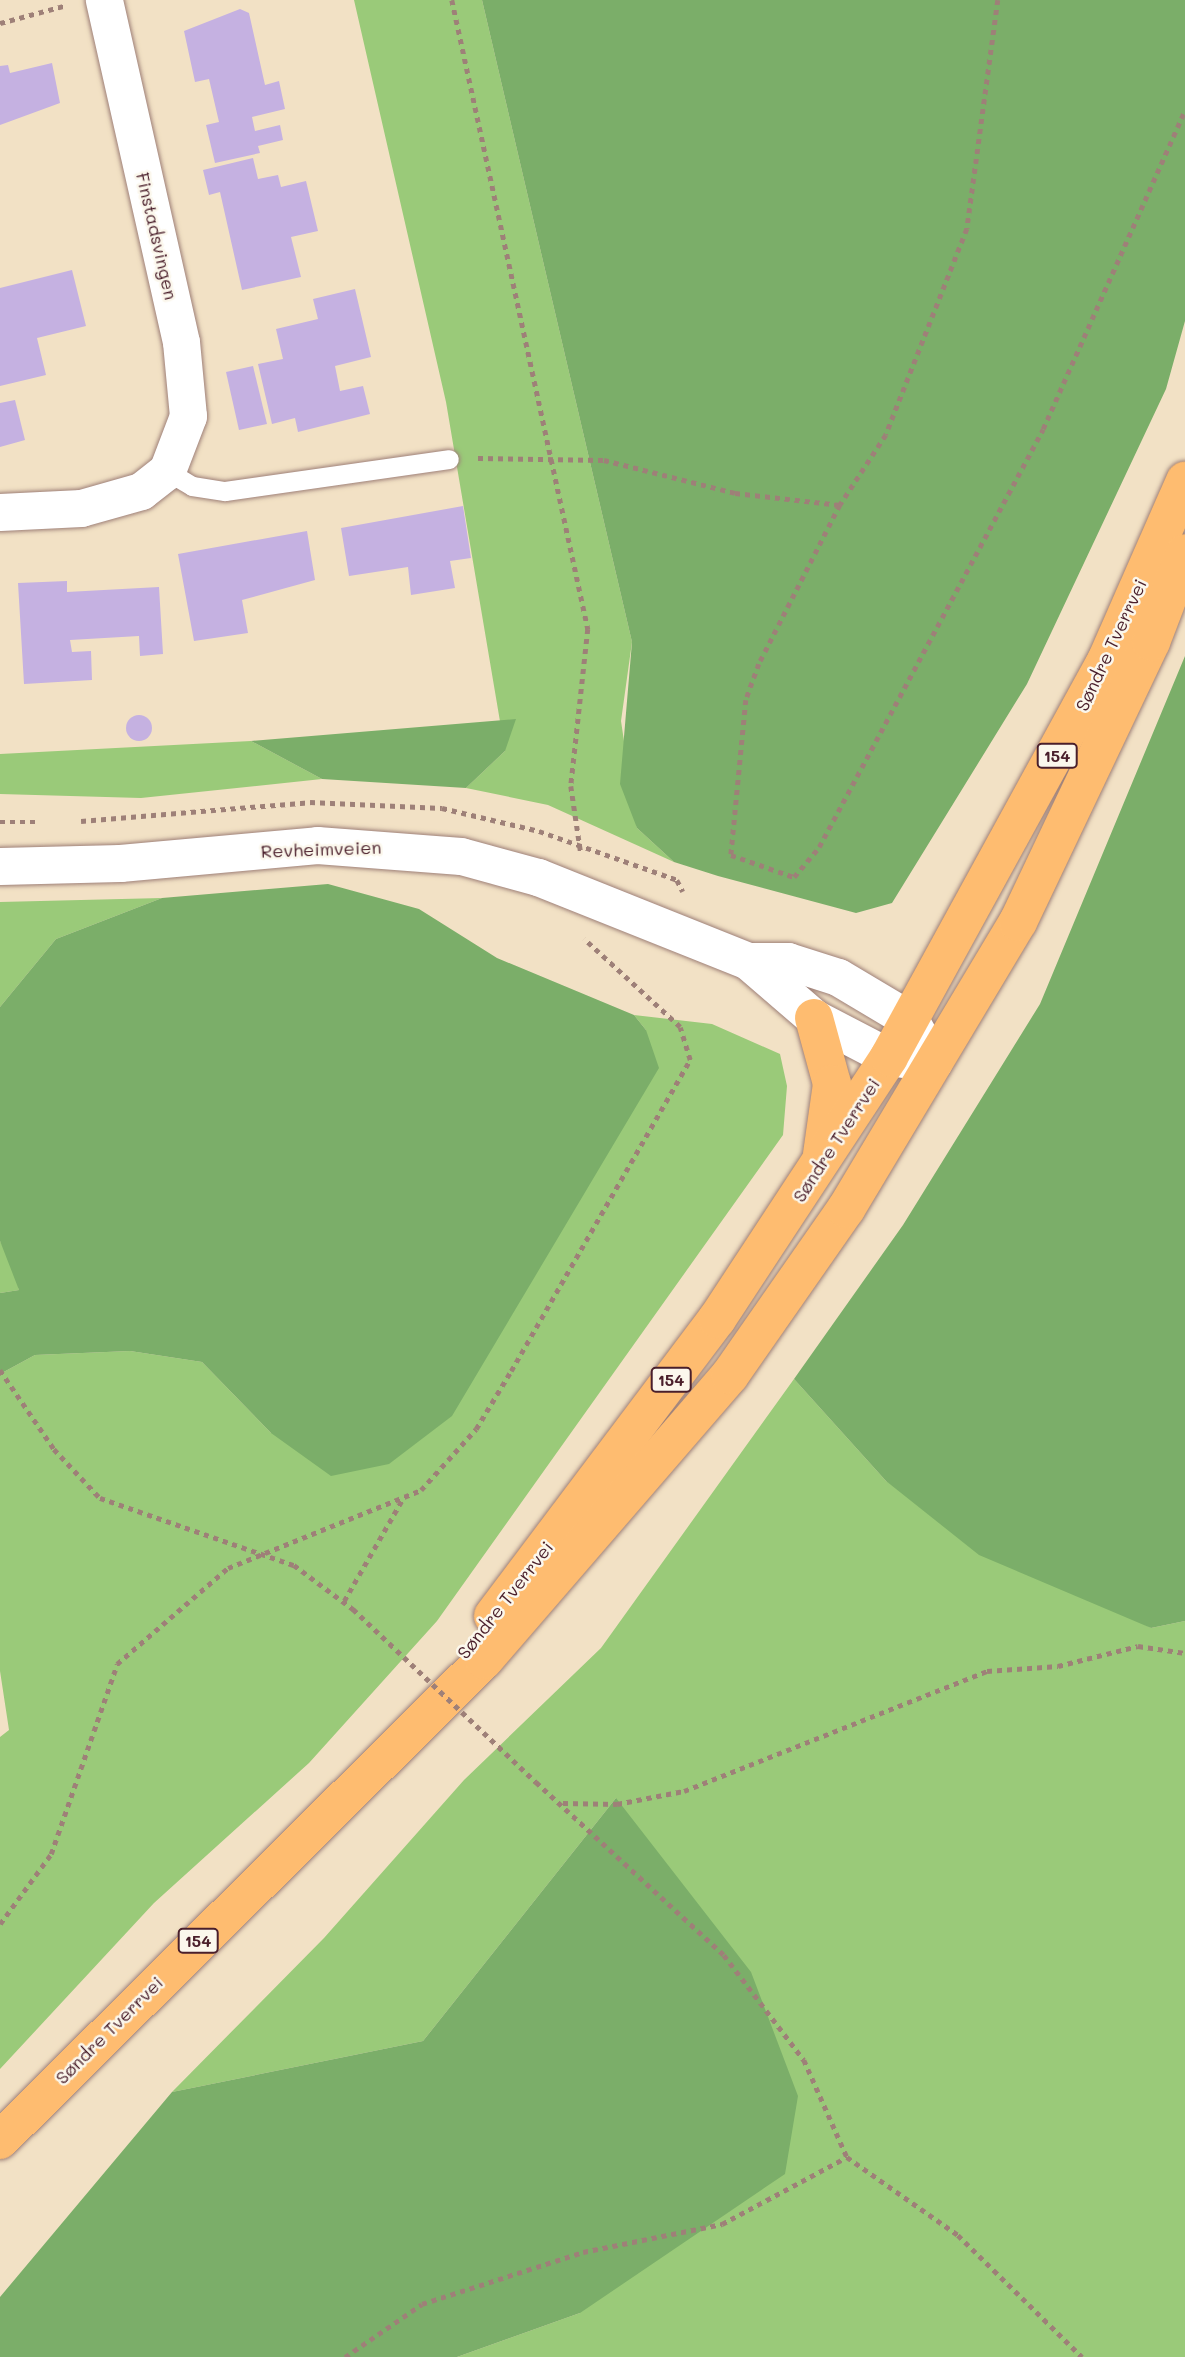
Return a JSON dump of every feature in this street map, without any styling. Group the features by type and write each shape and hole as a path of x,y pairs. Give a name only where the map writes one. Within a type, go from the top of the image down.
{"main road":[{"name":"Søndre Tverrvei","path":"396,1743 718,1319 821,1166 910,1020 1106,661 1185,481"},
{"name":"Søndre Tverrvei","path":"0,2140 396,1743 484,1660 730,1375 846,1209 1018,922 1146,654 1185,553"},
{"name":"154","path":"814,1018 832,1084 821,1166"}],"street":[{"name":"Finstadsvingen","path":"90,2 186,367 188,416 167,471"},
{"path":"0,512 105,503 141,491 167,471"},
{"name":"Revheimveien","path":"0,866 120,863 317,845 424,850 538,877 748,961 814,1018 889,1057 933,1062"},
{"name":"Revheimveien","path":"748,961 788,961 838,977 910,1020"},
{"path":"910,1020 933,1062"}],"lane":[{"path":"167,471 192,486 225,491 449,459"}],"path":[{"path":"452,0 556,459 588,629 571,786"},
{"path":"998,0 967,229 886,435 839,505 746,700 731,855 783,878 802,874 819,847 1043,429 1185,110"},
{"path":"0,23 90,2"},
{"path":"449,459 604,460 735,493 839,505"},
{"path":"0,1924 51,1854 107,1678 164,1618 257,1553 402,1500 437,1475 476,1429 690,1060 680,1027 579,935"},
{"path":"0,1370 54,1449 100,1498 312,1575 353,1609 724,1955 804,2060 847,2157 958,2235 1082,2357"},
{"path":"344,1601 402,1500"},
{"path":"562,1803 617,1804 684,1791 987,1671 1058,1666 1138,1646 1185,1653"},
{"path":"345,2357 422,2304 583,2252 722,2224 847,2157"}],"green space":[{"path":"354,0 482,0 632,642 621,721 637,828 674,862 548,805 466,788 505,751 446,402"},
{"path":"482,0 1185,0 1185,321 1166,389 1027,684 892,903 856,913 718,876 674,862 637,828 620,784 632,642"},
{"path":"1185,656 1185,1621 1151,1628 979,1555 886,1481 794,1379 903,1225 1040,1004"},
{"path":"516,719 505,751 466,788 322,779 251,741"},
{"path":"251,741 322,779 141,798 0,794 0,754"},
{"path":"328,884 419,909 497,958 634,1015 646,1030 659,1068 452,1416 389,1464 331,1476 271,1433 202,1362 130,1351 35,1355 0,1374 0,1293 19,1290 0,1241 0,1007 56,939 162,898"},
{"path":"162,898 56,939 0,1007 0,902"},
{"path":"634,1015 712,1024 780,1054 787,1086 783,1135 437,1621 309,1763 154,1903 0,2069 0,1737 9,1730 0,1671 0,1374 35,1355 130,1351 202,1362 271,1433 646,1030"},
{"path":"0,1241 14,1266 19,1290 0,1293"},
{"path":"794,1379 886,1481 1151,1628 1185,1621 1185,2357 457,2357 580,2313 616,1798 423,2041 172,2092 324,1938 464,1780 601,1648"},
{"path":"616,1798 751,1972 798,2096 785,2174 580,2313 457,2357 0,2357 0,2297 172,2092 423,2041"}],"building":[{"path":"240,9 249,13 265,85 279,81 285,109 252,117 255,131 280,125 283,140 258,146 260,153 215,163 206,125 219,122 209,79 195,82 184,31"},
{"path":"52,63 60,103 0,125 0,66 8,65 10,73"},
{"path":"253,158 258,179 278,175 281,187 306,181 318,231 291,237 301,277 242,290 220,192 209,195 203,170"},
{"path":"72,270 86,326 37,338 46,375 0,386 0,288"},
{"path":"355,289 371,357 335,366 340,391 363,386 370,414 298,432 295,418 272,424 258,364 283,359 276,329 318,319 313,299"},
{"path":"253,366 267,424 239,430 226,372"},
{"path":"15,400 25,440 0,447 0,403"},
{"path":"463,506 471,558 450,561 455,588 411,595 408,567 349,576 341,528"},
{"path":"307,531 315,580 242,600 248,633 194,641 178,554"},
{"path":"67,581 67,592 159,587 163,654 140,656 139,636 70,640 72,652 91,651 92,680 24,684 18,583"},
{"path":"139,715 148,719 152,728 148,737 139,741 130,737 126,728 130,719"}]}
